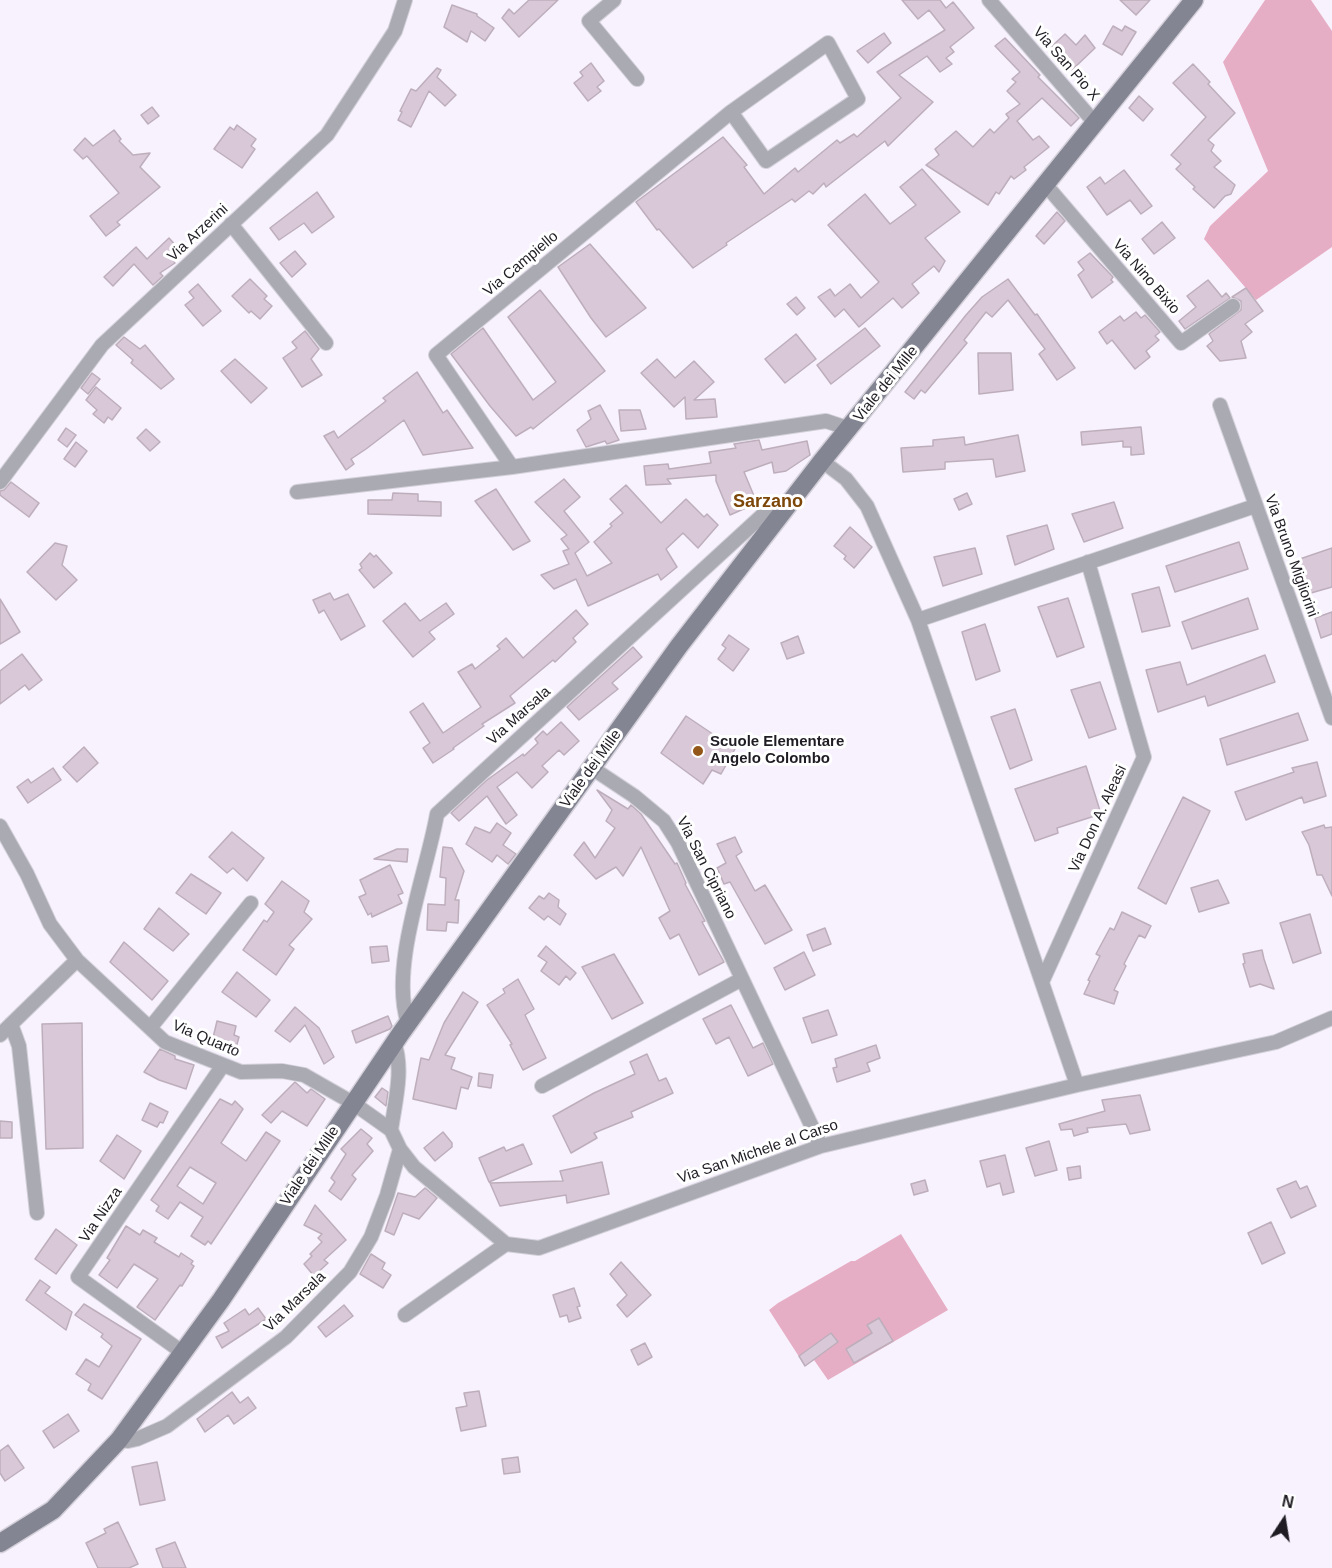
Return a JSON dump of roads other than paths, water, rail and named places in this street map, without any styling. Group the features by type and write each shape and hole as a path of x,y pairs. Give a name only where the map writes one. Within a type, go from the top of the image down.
{"main road":[{"name":"Viale dei Mille","path":"0,1543 52,1510 119,1440 221,1300 394,1042 679,646 822,461 1194,0"}],"street":[{"name":"Via Arzerini","path":"0,482 102,345 327,135 394,31 405,0"},
{"path":"614,0 589,21 637,79"},
{"name":"Via San Pio X","path":"989,0 1095,123"},
{"name":"Via Campiello","path":"512,467 436,355 730,112 828,43 858,99 766,161 730,112"},
{"name":"Via Nino Bixio","path":"1045,184 1180,342 1233,306"},
{"path":"231,224 326,343"},
{"name":"Via Bruno Migliorini","path":"1220,405 1332,718"},
{"path":"297,492 512,467 826,421 850,429"},
{"path":"822,461 846,479 867,506 918,620 1077,1085"},
{"path":"918,620 1255,506"},
{"name":"Via Marsala","path":"408,1023 402,995 407,941 437,814 766,512 776,508 785,508"},
{"name":"Via Don A. Aleasi","path":"1042,982 1144,757 1088,562"},
{"name":"Via San Cipriano","path":"592,768 634,796 664,821 678,843 820,1146"},
{"name":"Via Quarto","path":"0,826 27,874 50,924 77,960 165,1042 241,1072 282,1071 304,1075 353,1103"},
{"name":"Via Quarto","path":"150,1028 251,903"},
{"path":"0,1035 77,960"},
{"path":"542,1086 741,979"},
{"name":"Via San Michele al Carso","path":"506,1244 539,1248 820,1146 1077,1085 1276,1042 1332,1018"},
{"path":"11,1024 19,1046 37,1213"},
{"path":"391,1130 399,1054 394,1042"},
{"name":"Via Nizza","path":"182,1353 78,1277 223,1065"},
{"path":"353,1103 391,1130 400,1149 414,1167 506,1244 405,1315"},
{"name":"Via Marsala","path":"119,1440 128,1442 167,1426 286,1337 350,1272 371,1237 387,1195 400,1149"}],"place":[{"name":"Scuole Elementare Angelo Colombo","path":"698,751"}],"district":[{"name":"Sarzano","path":"768,502"}]}
